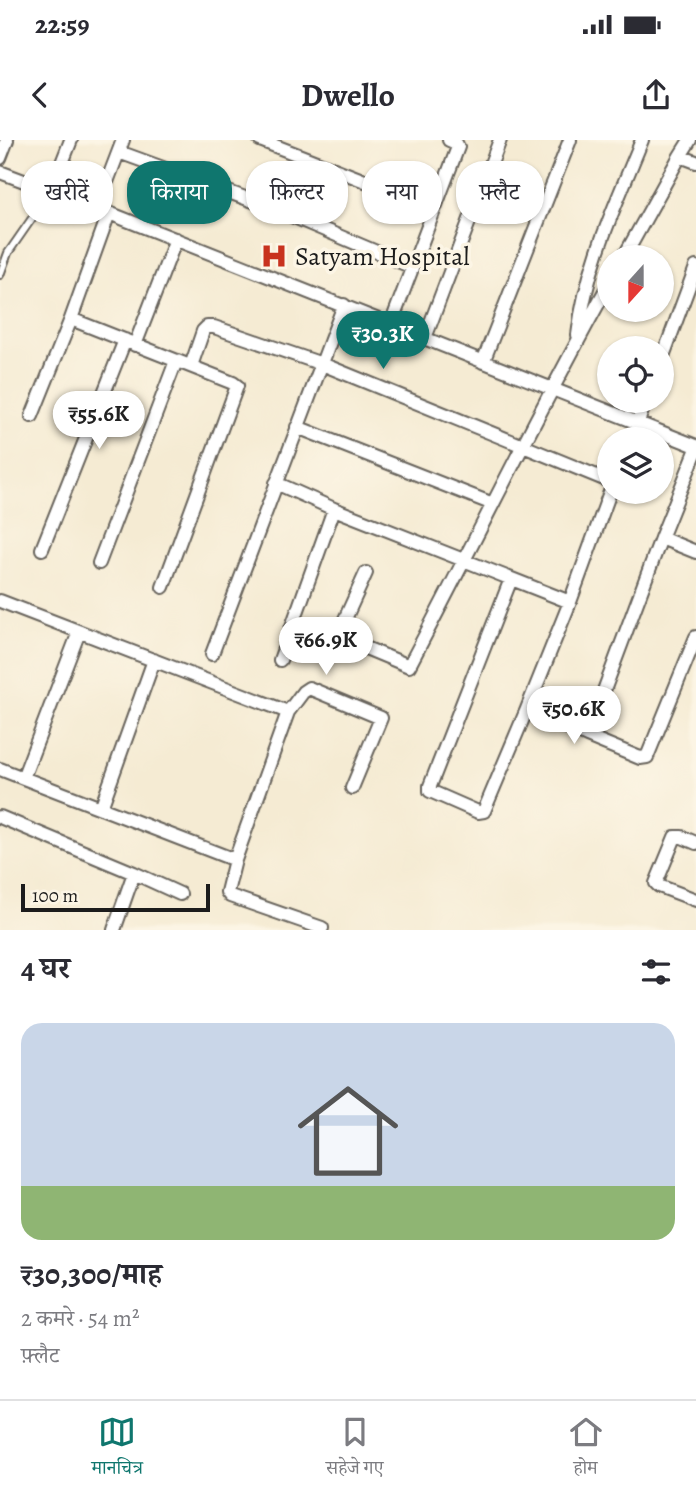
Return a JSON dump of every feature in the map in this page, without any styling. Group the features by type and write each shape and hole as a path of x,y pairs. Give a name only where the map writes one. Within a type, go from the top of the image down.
{"street":[{"path":"0,158 7,140"},
{"path":"63,161 71,140"},
{"path":"260,140 362,180"},
{"path":"442,188 458,147 449,140"},
{"path":"425,338 500,140"},
{"path":"483,362 570,140"},
{"path":"577,341 582,301 598,248 642,140"},
{"path":"631,245 690,140"},
{"path":"113,175 121,146 412,267"},
{"path":"680,156 696,162"},
{"path":"0,172 21,180"},
{"path":"113,215 696,448 587,736"},
{"path":"32,416 71,319 99,224"},
{"path":"391,324 428,224"},
{"path":"42,549 176,239"},
{"path":"670,336 696,267"},
{"path":"212,654 344,305"},
{"path":"366,573 340,630 340,636 409,666 465,561 550,389 597,305"},
{"path":"71,319 233,383 237,390 163,587"},
{"path":"191,366 202,334 210,327 322,364 597,476"},
{"path":"99,563 176,360"},
{"path":"636,427 642,413"},
{"path":"297,427 493,504"},
{"path":"276,483 334,509 570,602"},
{"path":"511,579 430,786 430,791 478,812 484,811 527,709 606,504"},
{"path":"280,660 334,509"},
{"path":"661,538 696,552"},
{"path":"0,601 288,712"},
{"path":"23,778 79,632"},
{"path":"527,709 640,758 646,757 696,637"},
{"path":"101,808 154,660"},
{"path":"322,928 230,896 227,890 235,860 288,712 309,688 381,718 352,788"},
{"path":"0,769 235,860"},
{"path":"0,817 180,894"},
{"path":"696,843 675,837 656,883 696,900"},
{"path":"114,930 134,873"}],"lane":[{"path":"0,275 8,253 28,224"}],"place":[{"name":"Satyam Hospital","path":"274,256"}]}
